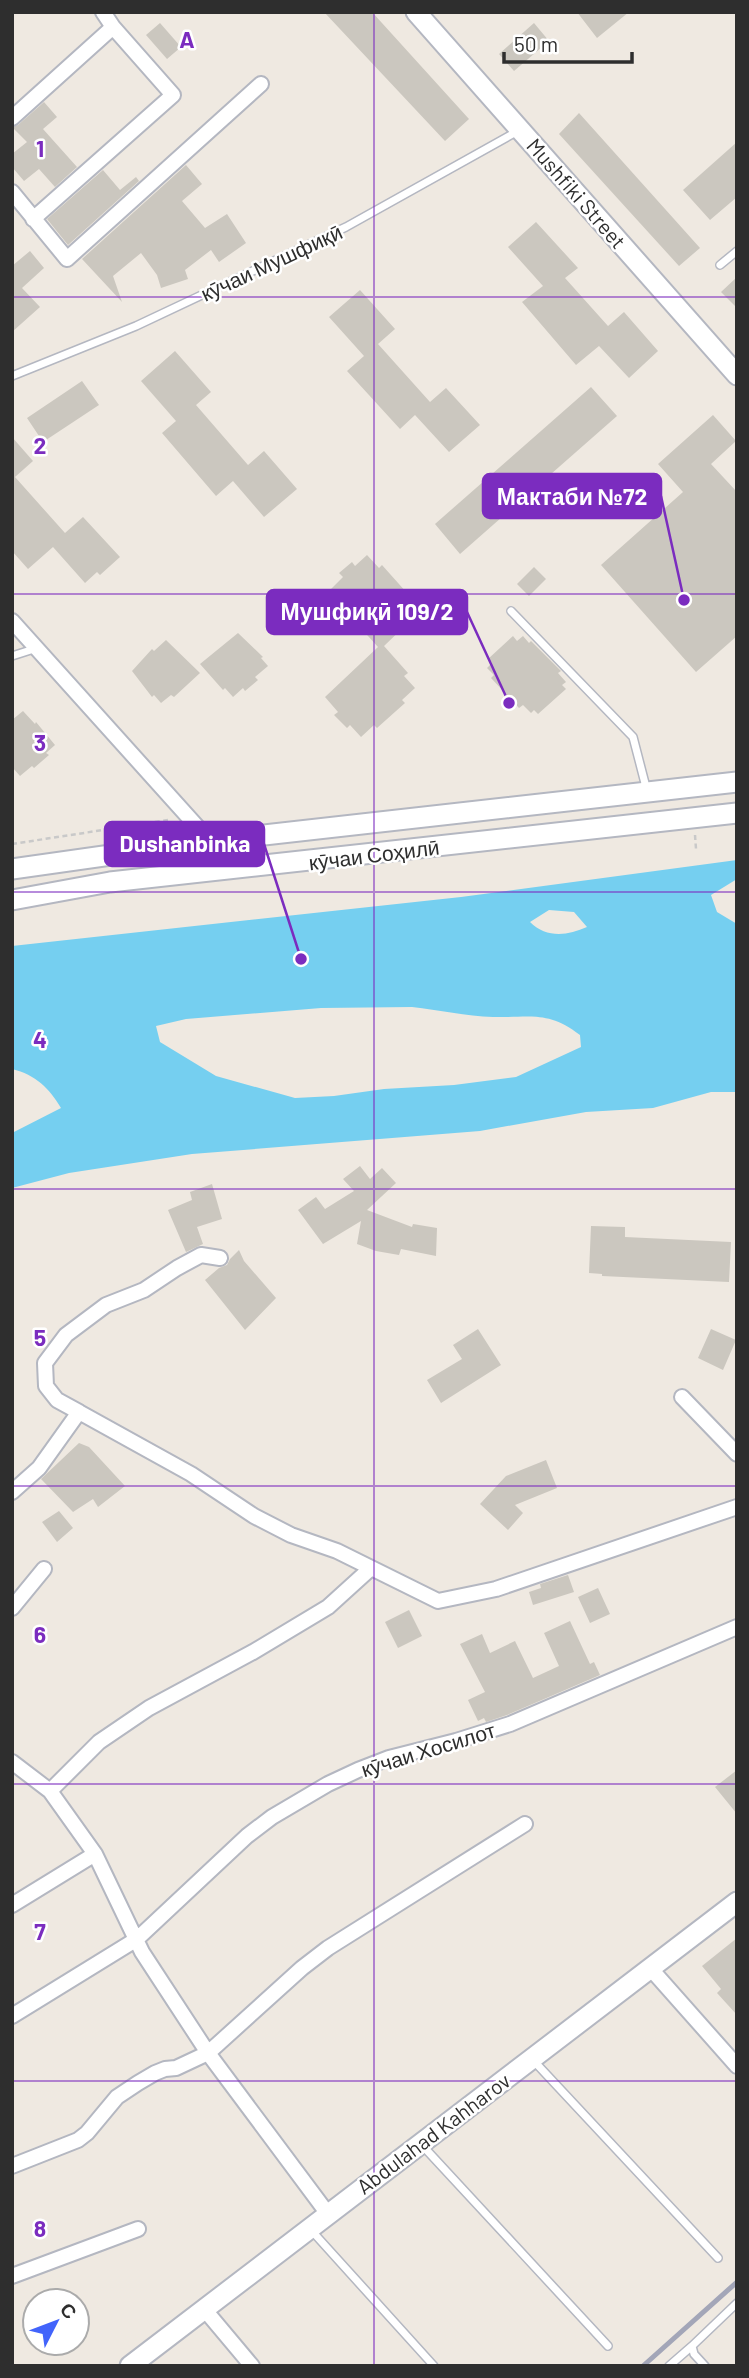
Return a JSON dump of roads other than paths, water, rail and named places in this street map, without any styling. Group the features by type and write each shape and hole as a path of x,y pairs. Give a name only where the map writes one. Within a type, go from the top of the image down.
{"main road":[{"name":"Mushfiki Street","path":"416,12 737,375"},
{"name":"кӯчаи Соҳилӣ","path":"12,869 210,841 737,782"},
{"name":"кӯчаи Соҳилӣ","path":"12,900 110,882 737,813"},
{"name":"Abdulahad Kahharov","path":"131,2366 737,1902"}],"street":[{"path":"33,219 173,95 103,12"},
{"path":"12,118 113,27"},
{"path":"12,192 67,260 261,84"},
{"path":"12,621 210,841"},
{"path":"220,1258 201,1255 144,1290 106,1305 66,1335 44,1363 46,1386 57,1400 191,1474 254,1516 290,1535 337,1551 438,1601 496,1589 737,1507"},
{"path":"682,1397 737,1454"},
{"path":"12,1492 39,1468 79,1412"},
{"path":"50,1791 99,1742 149,1708 253,1652 328,1607 371,1568"},
{"path":"12,1608 44,1570"},
{"name":"кӯчаи Хосилот","path":"12,2016 137,1939 247,1836 272,1817 328,1784 389,1758 510,1724 737,1627"},
{"path":"14,1765 50,1791 95,1854 142,1952 208,2053 328,2214"},
{"path":"12,2166 78,2140 117,2097 138,2082 208,2053 328,1948 525,1824"},
{"path":"12,1905 95,1854"},
{"path":"651,1969 737,2066"},
{"path":"12,2276 138,2229"},
{"path":"205,2310 252,2366"}],"lane":[{"name":"кӯчаи Мушфиқӣ","path":"12,376 136,326 346,226 521,130"},
{"path":"720,265 737,251"},
{"path":"511,611 633,737 648,792"},
{"path":"12,656 37,648"},
{"path":"532,2059 718,2258"},
{"path":"420,2143 608,2346"},
{"path":"311,2230 434,2366"},
{"path":"669,2366 737,2303"},
{"path":"692,2346 694,2354 705,2366"}],"water":[{"path":"737,860 737,879 711,895 717,912 737,924 737,1092 711,1092 653,1108 586,1112 480,1131 192,1154 69,1173 12,1188 12,1133 61,1108 41,1083 12,1069 12,946 461,897","holes":["549,910 574,912 587,927 557,934 543,931 530,922","412,1007 493,1017 548,1019 580,1035 581,1047 516,1077 295,1098 216,1076 160,1042 156,1026 186,1019 321,1008"]}],"railway":[{"path":"643,2366 737,2282"}],"place":[{"name":"Мактаби №72","path":"684,600"},
{"name":"Мушфиқӣ 109/2","path":"509,703"},
{"name":"Dushanbinka","path":"301,959"}]}
